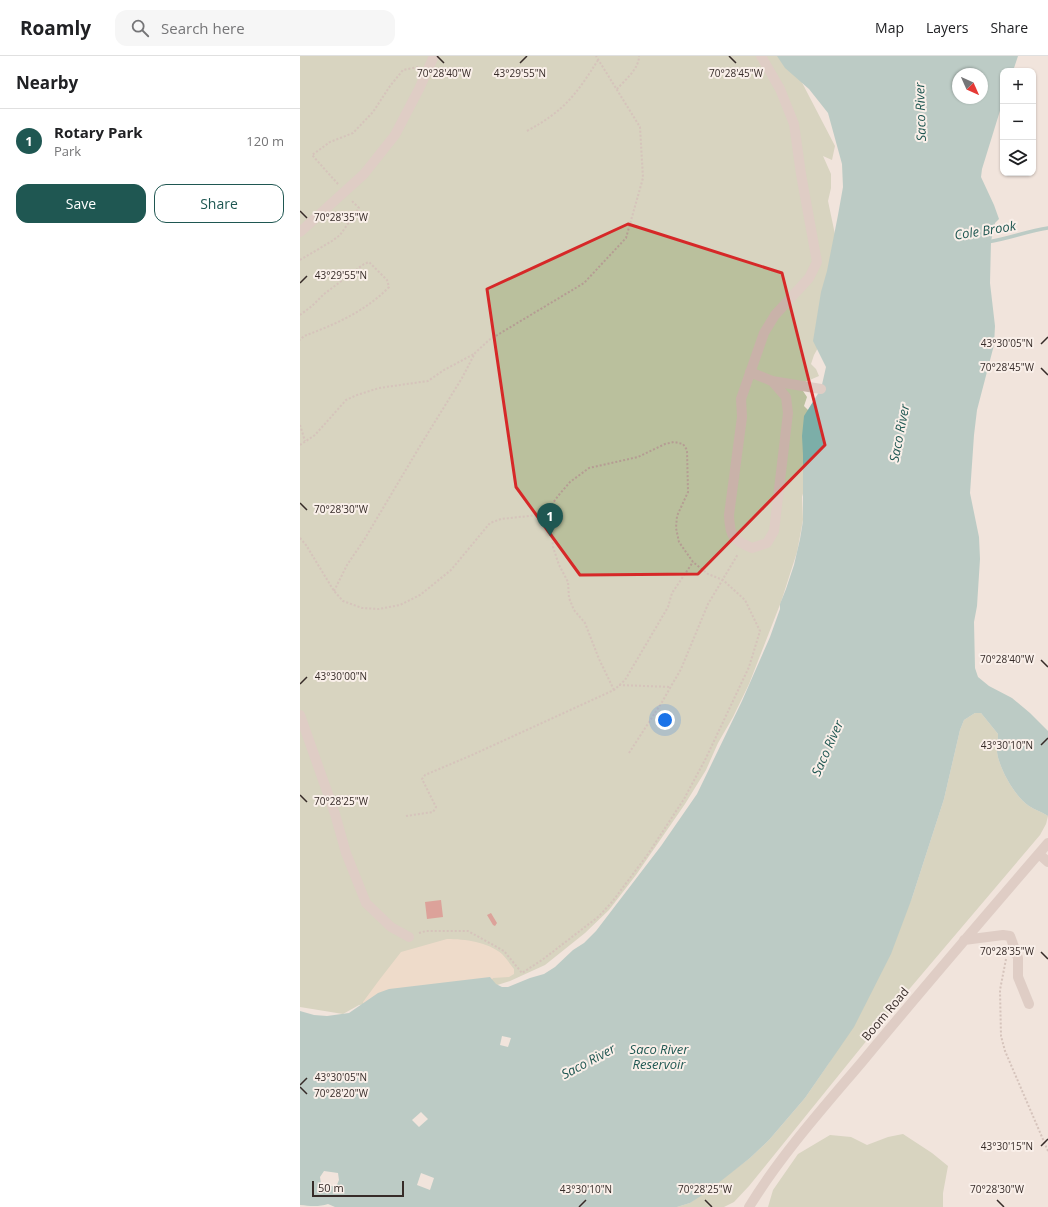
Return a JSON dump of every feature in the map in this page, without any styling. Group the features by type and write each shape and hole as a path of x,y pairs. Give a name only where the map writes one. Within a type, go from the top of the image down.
{"street":[{"path":"300,232 364,174 395,135 434,56"},
{"path":"761,56 780,89 794,124 801,174 818,262 809,278 775,315 764,333 741,398 742,417 729,514 730,529 736,541 752,548 766,543 774,531 788,413 786,397 772,381"},
{"path":"750,372 772,381 821,389"},
{"path":"300,715 335,814 346,853 366,903 391,927 409,937"},
{"path":"1043,848 1048,862"},
{"name":"Boom Road","path":"749,1207 787,1153 964,940 1043,848"},
{"path":"964,940 1003,934 1010,936 1018,958 1018,976 1029,1004"}],"path":[{"path":"334,591 347,565 364,540 475,354 489,340 584,283 626,238 643,178 640,126 596,56"},
{"path":"617,89 630,75 639,62 639,56"},
{"path":"528,131 546,121 571,99 598,60"},
{"path":"300,260 340,235 358,208 312,155 330,142 353,133 373,112 390,86 403,70 415,67 428,68"},
{"path":"300,315 324,294 364,264 369,262 387,280 389,287 381,295 346,319 304,336 300,340"},
{"path":"300,445 315,435 346,400 379,388 428,381 444,370 475,354"},
{"path":"300,425 306,442"},
{"path":"300,538 306,545 334,591 343,601 362,608 380,610 400,605 420,595 451,570 490,524 501,519 538,516 550,508 570,482 588,468 638,457 665,444 674,442 683,444 687,450 688,492 677,516 676,528 679,542 693,562 708,574 723,580 745,600 760,631 749,667 706,758 684,798 648,854 612,902 598,917 542,960 522,973 504,951 468,931 426,931 409,937"},
{"path":"550,508 553,546 559,565 568,582 569,598 574,610 585,623 599,659 614,690"},
{"path":"629,753 681,669 708,604 743,544"},
{"path":"406,816 433,812 436,806 422,779 425,775 614,690 625,680 668,607 672,593 693,562"},
{"path":"619,685 671,687"},
{"path":"1010,936 1000,990 1001,1036 1005,1051 1048,1151"}],"highlighted area":[{"path":"628,224 782,273 825,445 698,574 580,575 516,487 487,289"}],"green space":[{"path":"300,56 780,56 796,71 835,146 832,160 823,156 831,174 831,188 828,201 837,244 819,346 811,364 816,369 819,376 805,382 803,391 807,397 804,406 808,410 812,461 802,497 803,520 797,552 781,602 749,684 718,743 706,770 685,804 636,875 609,910 585,933 545,965 510,981 478,991 359,1005 343,1014 300,1007"},
{"path":"975,713 981,713 998,734 998,759 1008,782 1024,802 1048,816 1046,824 1040,835 889,1013 749,1186 734,1202 724,1207 677,1207 690,1203 750,1158 769,1140 805,1098 829,1063 912,898 944,799 960,730 964,720"},
{"path":"903,1134 932,1153 948,1166 943,1193 943,1207 768,1207 773,1190 798,1154 830,1135 851,1137 867,1145 888,1137"}],"sand":[{"path":"447,939 483,944 496,950 504,956 514,969 514,974 509,977 493,978 491,981 364,1007 363,1002 401,952"}],"water":[{"name":"Saco River Reservoir","path":"777,56 1018,56 1014,68 1000,68 1000,111 982,169 981,177 999,219 995,223 991,241 990,283 995,326 994,345 977,410 970,493 979,537 980,559 977,606 974,622 975,668 978,677 989,686 1012,698 1048,731 1048,816 1024,802 1008,782 998,759 998,734 981,713 975,713 964,720 960,730 944,799 912,898 891,954 854,1027 805,1098 769,1140 750,1158 707,1192 690,1203 677,1207 335,1207 328,1204 318,1206 300,1205 300,1011 314,1015 327,1016 349,1013 378,993 389,989 490,977 496,984 502,987 508,987 544,974 555,967 596,931 661,846 697,794 742,701 770,637 794,565 803,521 802,436 804,416 821,389 826,367 813,341 821,292 827,271 843,187 842,164 828,113 809,89 785,68","holes":["502,1036 511,1038 508,1047 500,1045","421,1112 428,1119 419,1127 412,1120","324,1171 338,1173 339,1180 336,1187 321,1184 320,1177","421,1173 434,1178 430,1190 417,1185"]}],"building":[{"path":"441,900 443,917 427,919 425,902"},
{"path":"491,913 497,923 495,926 487,915"}],"waterway":[{"name":"Cole Brook","path":"987,242 1048,228"}],"place":[{"name":"Rotary Park","path":"550,536"}],"water label":[{"name":"Saco River","path":"920,112"},
{"name":"Saco River","path":"899,433"},
{"name":"Saco River","path":"827,748"},
{"name":"Saco River","path":"588,1061"}]}
